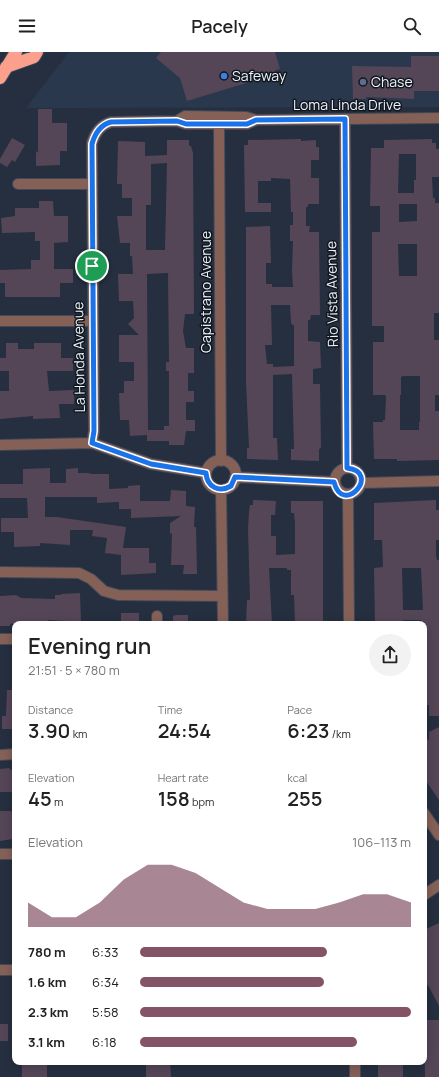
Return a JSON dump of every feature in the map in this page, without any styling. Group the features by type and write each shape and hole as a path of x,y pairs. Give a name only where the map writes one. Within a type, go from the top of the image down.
{"highway":[{"path":"0,78 16,52"},
{"path":"6,67 34,57 37,52"}],"street":[{"name":"Loma Linda Drive","path":"177,121 185,116 246,116 256,120 439,118"},
{"name":"Rio Vista Avenue","path":"345,119 347,468"},
{"name":"Loma Linda Drive","path":"99,128 111,122 177,121 186,124 247,124 256,120"},
{"name":"Capistrano Avenue","path":"219,124 221,461"},
{"name":"La Honda Avenue","path":"92,443 94,431 92,144 95,133 99,128"},
{"path":"18,184 92,184"},
{"path":"0,321 93,320"},
{"path":"0,444 92,443 151,464 206,473"},
{"path":"221,461 230,464 234,468 235,477 231,486 221,490 212,487 208,483 206,473 212,464 221,461"},
{"path":"347,468 356,471 361,478 361,483 357,492 348,495 338,491 334,482 336,474 347,468"},
{"path":"235,477 334,482"},
{"path":"361,483 439,481"},
{"path":"221,490 223,621"},
{"path":"348,495 349,621"},
{"path":"0,572 79,572 91,579 104,591 118,595 222,596"},
{"path":"0,639 12,639"},
{"path":"0,755 12,754"},
{"path":"427,817 439,835"},
{"path":"0,854 12,854"},
{"path":"427,893 439,885"},
{"path":"0,970 12,970"},
{"path":"355,1065 355,1077"}],"shaded area":[{"path":"69,52 439,52 439,107 26,108"}],"building":[{"name":"Safeway","path":"161,52 275,52 280,69 275,70 276,74 187,101 180,78 156,58"},
{"path":"411,56 439,56 439,91 414,91 414,99 366,97 366,99 353,99 352,66 411,67"},
{"path":"38,109 52,109 52,123 67,123 67,151 60,151 60,165 36,166 36,151 38,153"},
{"path":"12,138 25,145 15,162 12,160 7,167 0,163 0,159"},
{"path":"432,139 432,143 436,143 436,149 439,149 439,177 432,177 433,198 435,198 435,203 439,203 439,313 434,313 434,340 439,340 439,395 435,395 435,411 439,411 439,460 397,461 397,459 374,459 373,422 383,422 383,420 385,420 386,397 385,395 373,395 373,342 384,342 384,326 372,326 372,232 380,232 380,206 370,206 371,148 384,148 384,140","holes":["399,154 416,154 416,180 414,180 414,193 398,193","399,204 417,204 417,221 399,222","398,244 417,244 417,276 399,276","420,376 419,430 400,430 401,377"]},
{"path":"167,140 189,140 189,146 191,146 193,153 194,314 185,314 183,331 186,348 194,348 194,373 188,373 188,391 194,391 194,402 186,402 186,420 195,420 195,431 186,431 184,445 169,445 169,441 147,441 147,435 130,436 129,420 120,420 119,393 124,393 124,381 134,381 134,362 119,362 119,335 139,335 128,324 134,318 133,301 119,301 118,274 133,274 132,256 130,256 130,243 120,243 117,216 132,216 132,198 122,198 122,184 117,184 118,141 145,142 145,156 167,155","holes":["167,163 165,250 146,250 146,205 151,205 151,164","168,273 169,362 166,362 166,371 169,371 169,426 164,426 164,430 148,430 147,274"]},
{"path":"248,140 316,140 316,147 319,147 319,160 311,160 311,178 319,178 319,204 308,204 308,207 306,207 306,226 310,226 309,232 319,232 320,315 311,315 310,320 308,320 308,341 320,342 321,368 313,369 313,384 320,384 321,448 319,449 319,461 291,460 291,449 294,449 292,374 273,375 273,438 277,438 278,460 247,459 247,448 249,448 246,382 246,227 270,226 271,263 266,263 266,284 272,284 272,287 293,287 293,241 290,241 290,225 293,225 293,212 291,212 290,179 271,178 271,181 258,181 258,203 271,203 271,212 245,212 244,145 248,145","holes":["271,305 290,305 291,322 292,325 294,325 294,366 273,367 273,364 267,364 265,345 272,345"]},
{"path":"39,201 53,201 54,216 68,216 68,242 54,243 54,269 73,269 73,283 60,283 60,297 5,297 5,283 0,283 0,270 31,269 31,260 40,260 40,241 35,241 35,232 2,233 1,218 15,216 15,208 39,208"},
{"path":"6,343 18,343 18,349 34,349 34,343 61,343 61,358 73,358 73,371 47,371 49,391 74,390 74,404 59,404 60,418 33,419 33,416 0,419 0,391 9,391 9,371 0,371 0,358 6,358"},
{"path":"50,468 50,483 66,483 66,469 78,468 78,473 109,474 109,489 128,488 128,486 140,485 140,501 170,501 171,490 186,491 186,506 195,507 194,527 196,527 197,574 183,574 184,565 171,565 172,533 170,534 170,523 181,516 131,518 131,509 119,509 119,502 97,503 97,497 45,497 45,517 57,517 126,527 123,548 149,548 149,563 156,563 156,573 121,575 121,555 105,553 107,538 92,536 93,530 70,530 70,545 40,543 40,546 14,547 14,532 1,532 1,518 28,518 27,498 0,498 0,484 23,484 23,469"},
{"path":"253,500 276,501 275,515 271,515 271,536 276,536 276,555 295,554 295,523 294,513 291,513 291,501 323,501 323,621 295,621 294,595 291,595 291,570 287,570 287,568 269,568 272,621 246,621 247,600 250,600 249,512 250,505 253,505"},
{"path":"436,500 436,510 439,510 439,540 436,540 436,556 437,560 439,560 439,716 429,716 429,705 427,705 427,621 375,621 374,568 383,567 382,540 374,540 374,503","holes":["402,568 421,568 423,610 403,610"]},
{"path":"80,593 81,621 12,621 10,626 0,626 0,596 16,595 21,598 55,599 55,595"},
{"path":"121,613 139,613 139,621 121,621"},
{"path":"188,615 188,621 173,621 173,616"},
{"path":"7,690 12,690 12,729 2,729 2,716 6,716"},
{"path":"439,727 439,800 427,782 427,738 429,741 429,732"},
{"path":"9,768 12,770 12,792 0,792 0,769"},
{"path":"0,811 11,811 12,839 0,841"},
{"path":"439,923 439,1006 427,986 427,929"},
{"path":"427,1020 439,1020 439,1077 425,1077 425,1065 427,1065"},
{"path":"0,1024 8,1024 8,1041 0,1041"},
{"path":"22,1065 47,1065 47,1077 22,1077"},
{"path":"146,1065 170,1065 171,1077 146,1077"},
{"path":"378,1065 403,1065 403,1077 378,1077"}],"place":[{"name":"Safeway","path":"224,76"},
{"name":"Chase","path":"363,82"}],"route":[{"path":"345,119 347,468 352,468 361,478 360,487 357,492 348,495 343,494 338,491 334,482 235,477 231,486 221,490 212,487 208,483 206,473 151,464 92,443 94,431 92,266 92,144 95,133 106,123 155,120 177,121 186,124 247,124 256,120 345,119"}]}
